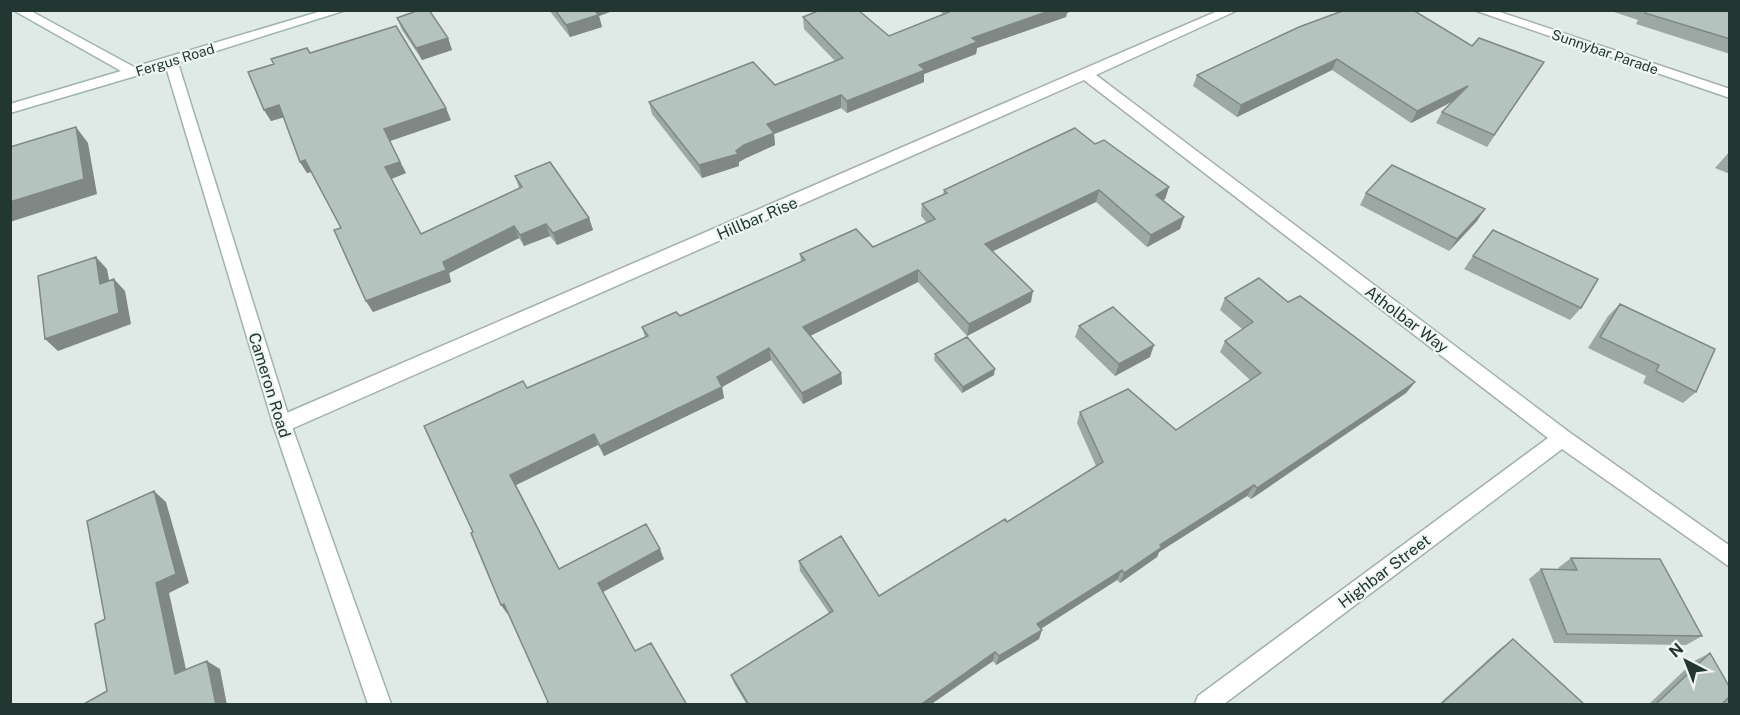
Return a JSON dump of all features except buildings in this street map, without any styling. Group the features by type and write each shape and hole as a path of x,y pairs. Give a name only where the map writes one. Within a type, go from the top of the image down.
{"street":[{"path":"19,10 132,72"},
{"name":"Fergus Road","path":"10,109 340,10"},
{"name":"Hillbar Rise","path":"282,424 1232,10"},
{"name":"Sunnybar Parade","path":"1480,10 1730,94"},
{"name":"Cameron Road","path":"171,61 282,424 380,705"},
{"name":"Atholbar Way","path":"1087,75 1562,438 1730,558"},
{"name":"Highbar Street","path":"1206,705 1562,438"}]}
